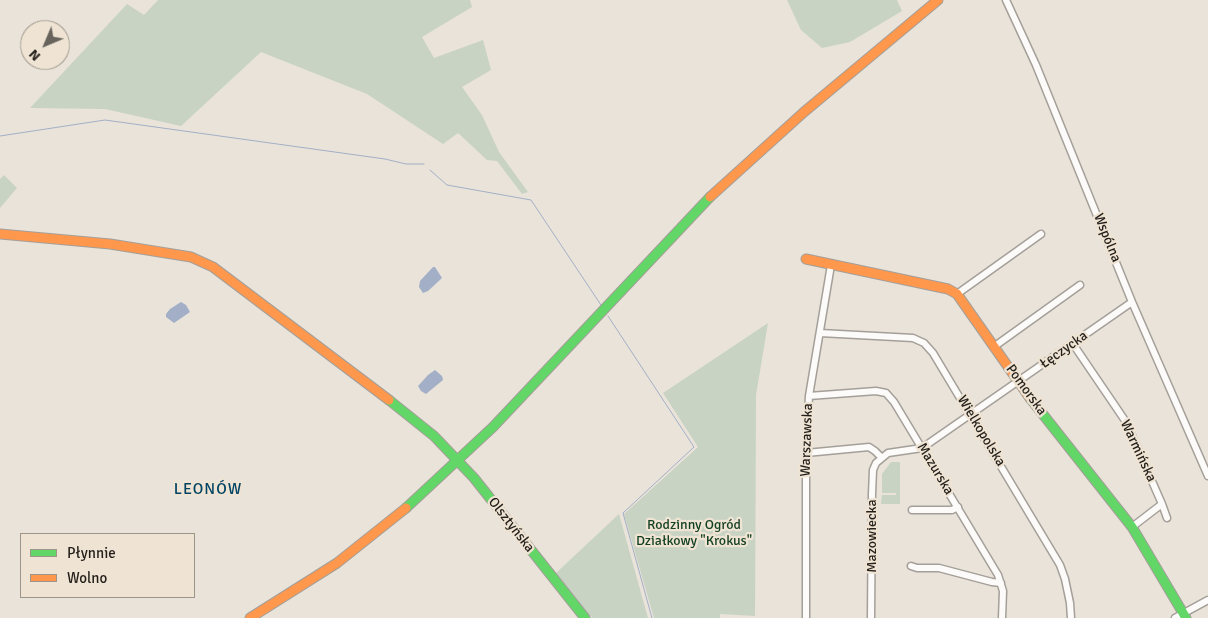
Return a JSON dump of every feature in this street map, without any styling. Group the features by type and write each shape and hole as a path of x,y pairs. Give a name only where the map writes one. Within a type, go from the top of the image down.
{"street":[{"path":"250,618 337,564 402,512 493,427 704,202 804,112 938,0"},
{"name":"Wspólna","path":"1006,0 1036,65 1132,302 1208,476"},
{"name":"Olsztyńska","path":"0,234 110,244 191,257 213,267 360,377 434,436 459,460 585,618"},
{"path":"806,259 948,289 956,294 1041,234"},
{"name":"Warszawska","path":"806,618 806,453 809,396 831,265"},
{"path":"995,346 1080,285"},
{"name":"Pomorska","path":"956,294 1038,408 1132,527 1181,616"},
{"name":"Łęczycka","path":"881,457 888,453 922,448 1132,302"},
{"name":"Wielkopolska","path":"820,333 913,338 924,343 933,353 972,415 1060,565 1070,603 1071,618"},
{"name":"Warmińska","path":"1073,344 1126,422 1168,518"},
{"name":"Mazurska","path":"809,396 876,391 886,393 894,402 958,506 1001,583 1003,590 1002,618"},
{"path":"806,453 869,447 881,457"},
{"name":"Mazowiecka","path":"871,618 873,470 881,457"},
{"path":"1132,527 1162,504"},
{"path":"912,510 952,510 958,506"},
{"path":"911,566 917,568 939,568 1001,583"},
{"path":"1181,616 1208,600"}],"green space":[{"path":"158,0 470,0 472,7 422,37 434,58 483,40 491,70 462,87 482,115 499,152 528,192 522,194 497,161 487,160 458,133 443,144 367,94 261,52 181,126 105,109 30,108 65,70 70,70 70,65 127,4 144,15"},
{"path":"787,0 897,0 902,11 850,42 822,48 801,30"},
{"path":"4,175 17,188 0,208 0,179"},
{"name":"Rodzinny Ogród Działkowy \"Krokus\"","path":"768,323 756,395 755,616 720,614 720,618 654,618 624,514 698,447 663,393"},
{"path":"891,462 900,462 900,504 881,504 882,495 896,495 896,493 882,493 882,474"},
{"path":"619,514 648,618 592,618 556,573"}],"water":[{"path":"435,267 442,278 428,291 423,293 419,287 420,281"},
{"path":"181,302 186,305 190,312 174,323 166,317 166,314"},
{"path":"435,370 442,376 443,380 426,394 418,386"}],"waterway":[{"path":"0,136 105,120 385,159 406,164 424,164"},
{"path":"430,170 447,185 531,200 601,305"},
{"path":"608,316 694,447 623,513 652,618"}],"traffic: fast":[{"path":"406,508 493,427 710,197"},
{"path":"1030,398 1132,527 1186,618"},
{"path":"389,400 434,436 474,478 585,618"}],"traffic: slow":[{"path":"710,197 804,112 938,0"},
{"path":"0,234 110,244 191,257 213,267 389,400"},
{"path":"806,259 948,289 957,294 1030,398"},
{"path":"250,618 337,563 406,508"}],"district":[{"name":"LEONÓW","path":"208,490"}]}
